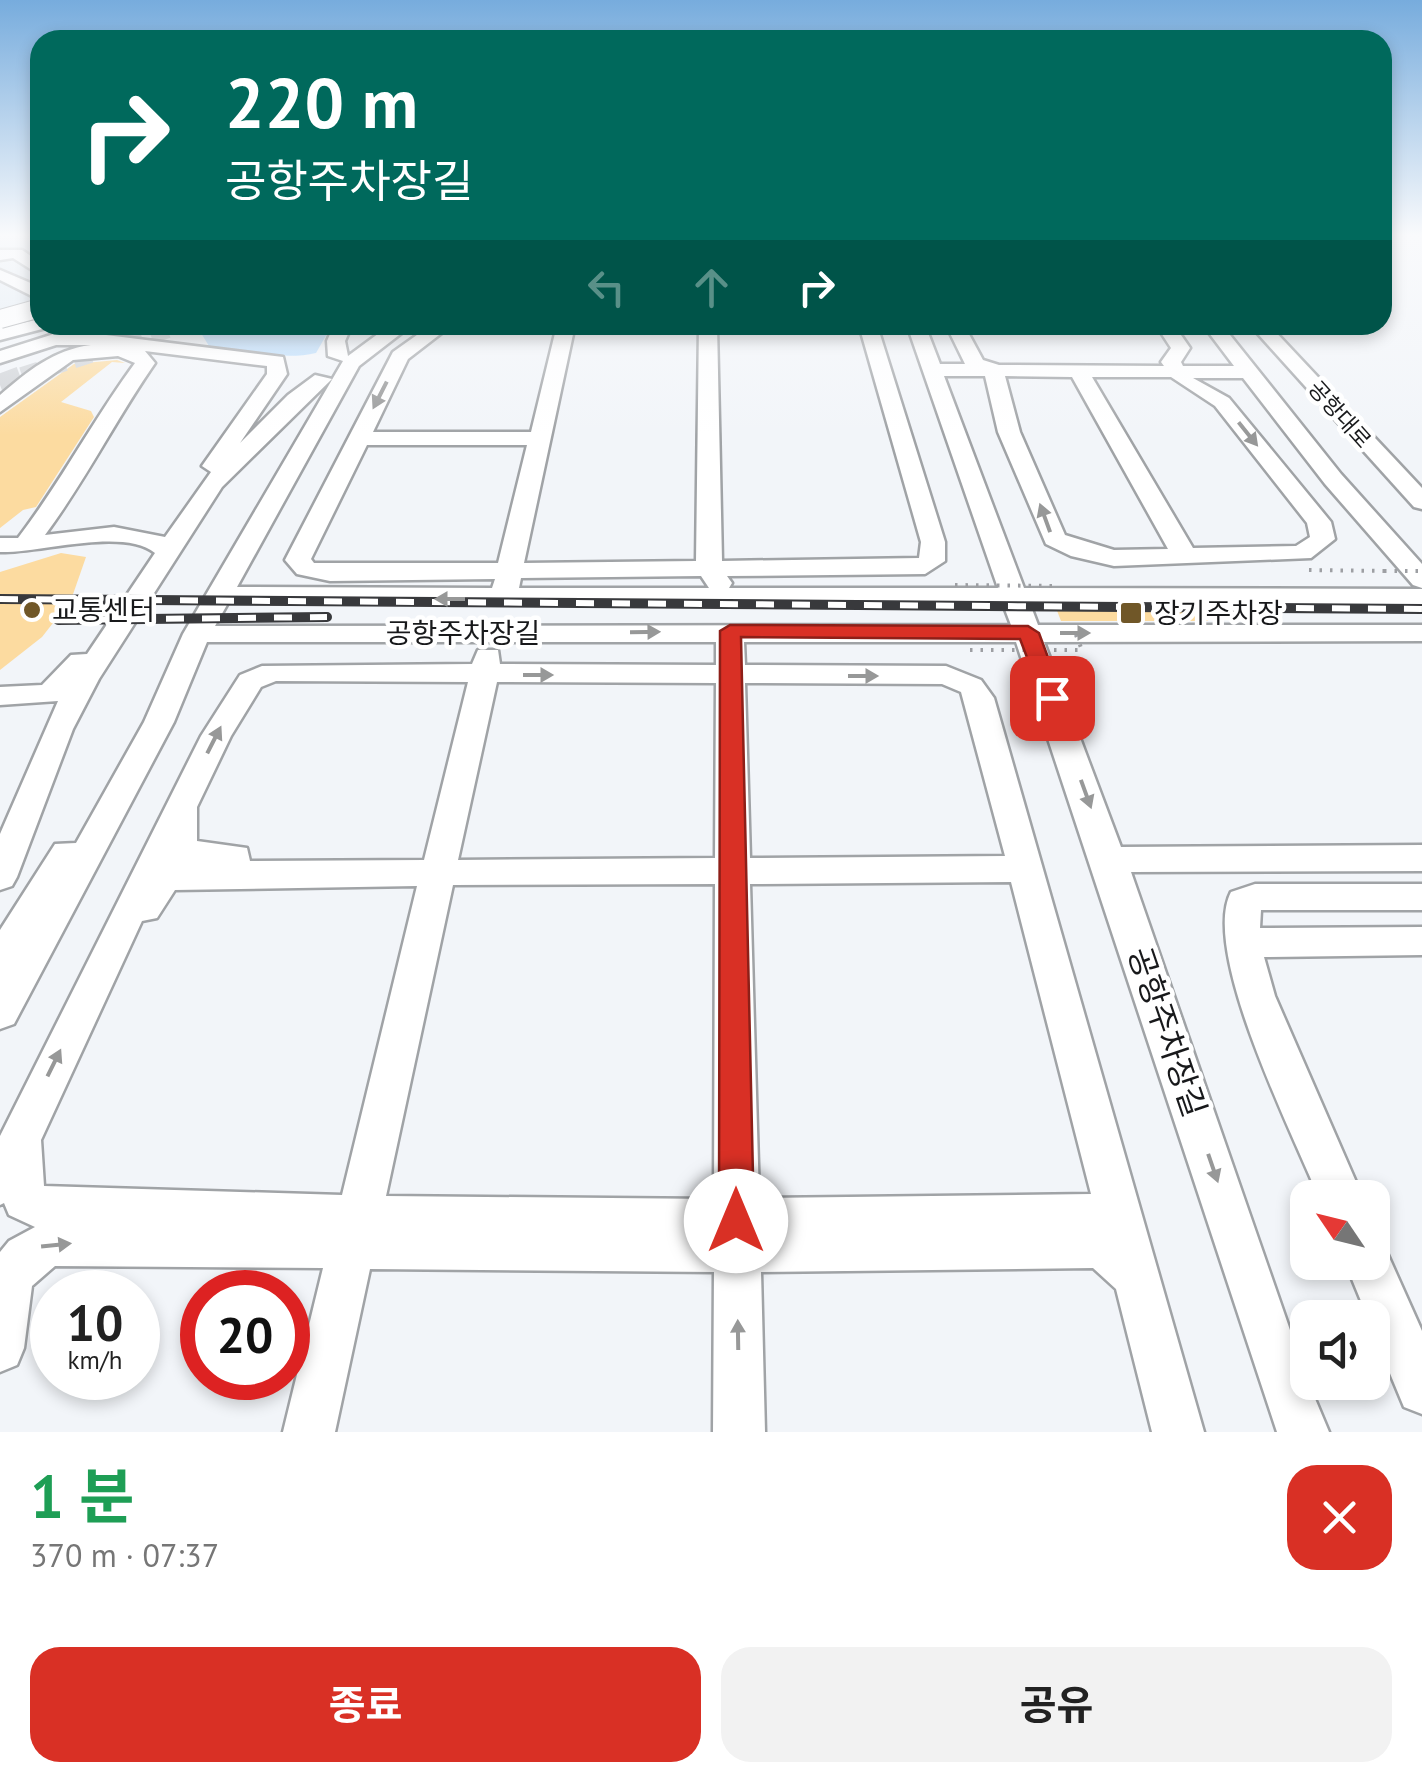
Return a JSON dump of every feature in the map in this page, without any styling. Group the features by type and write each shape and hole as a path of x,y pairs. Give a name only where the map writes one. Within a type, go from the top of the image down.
{"street":[{"path":"0,304 6,319"},
{"path":"0,334 30,326"},
{"path":"0,342 30,333"},
{"path":"0,355 61,335"},
{"path":"0,1013 168,699 197,634 285,477 357,355 388,335"},
{"path":"429,335 400,356 298,560 306,569 330,573 911,568 932,562 932,542 871,335"},
{"path":"503,599 564,335"},
{"path":"708,335 709,570 729,615 739,1432"},
{"name":"공항주차장길","path":"919,335 1109,860 1302,1432"},
{"path":"961,335 976,366 990,366 1002,390 1000,402 1009,432 1055,539 1099,556 1185,557 1289,556 1323,538 1324,532 1222,402 1175,372 1171,362 1182,348 1173,335"},
{"path":"1220,335 1333,479 1422,580"},
{"name":"공항대로","path":"1268,335 1422,502"},
{"path":"0,355 82,338 276,361 277,374 211,469 214,483"},
{"path":"0,821 58,729 162,547 214,483 294,399 322,379 344,341"},
{"path":"0,406 61,351 35,345"},
{"path":"12,545 67,490 110,412 146,363 130,351 94,348 55,359"},
{"path":"930,370 1250,372"},
{"path":"1080,373 1185,557"},
{"path":"285,477 320,400 322,379"},
{"path":"358,438 540,439"},
{"path":"12,545 83,536 136,537 162,547"},
{"path":"36,696 52,691 70,677 157,547 162,547"},
{"name":"공항주차장길","path":"219,595 503,599 729,615 1022,616 1422,633"},
{"name":"공항주차장길","path":"1022,616 1422,597"},
{"path":"352,633 305,625 294,621 293,615 304,609 367,598"},
{"path":"1325,599 1366,617 1366,624 1351,632"},
{"name":"공항주차장길","path":"197,634 493,633 729,615"},
{"path":"310,1432 493,633"},
{"path":"0,1184 25,1124 182,804 250,680 272,672 946,676 971,686 980,698 1178,1432"},
{"path":"0,696 60,692 85,679"},
{"path":"0,961 168,699"},
{"path":"0,877 58,729"},
{"path":"182,804 180,844 187,852 208,857 440,865 1024,864"},
{"path":"1109,860 1422,858"},
{"path":"113,944 137,921 158,884 174,876 440,865"},
{"path":"1333,1180 1256,996 1241,944 1244,902 1255,897 1422,897"},
{"path":"1241,944 1422,941"},
{"path":"25,1124 21,1185 25,1200 38,1207 356,1230 1093,1245 1111,1252 1136,1277"},
{"path":"737,1236 1120,1215"},
{"path":"0,1348 6,1286 15,1266 37,1247 55,1243 356,1230"},
{"path":"1376,1280 1422,1389"}],"path":[{"path":"1384,571 1422,571"},
{"path":"956,585 1056,586"},
{"path":"970,650 1082,650 1074,630"}],"shaded area":[{"path":"0,302 30,302 30,305 0,311"},
{"path":"202,335 326,335 316,353 303,355 209,346"}],"building":[{"path":"117,360 125,363 112,362 61,402 91,411 94,417 36,507 23,510 0,528 0,417 74,364"},
{"name":"교통센터","path":"61,553 86,557 71,600 42,637 0,670 0,572"},
{"path":"1056,608 1202,608 1209,613 1208,621 1061,621"}],"tunnel":[{"path":"22,376 150,335"},
{"path":"0,385 29,374"}],"railway":[{"path":"0,599 1422,609"},
{"path":"58,620 327,617"}],"place":[{"name":"교통센터","path":"32,610"},
{"name":"장기주차장","path":"1131,613"}],"route":[{"path":"736,1221 730,631 1028,633 1052,698"}]}
